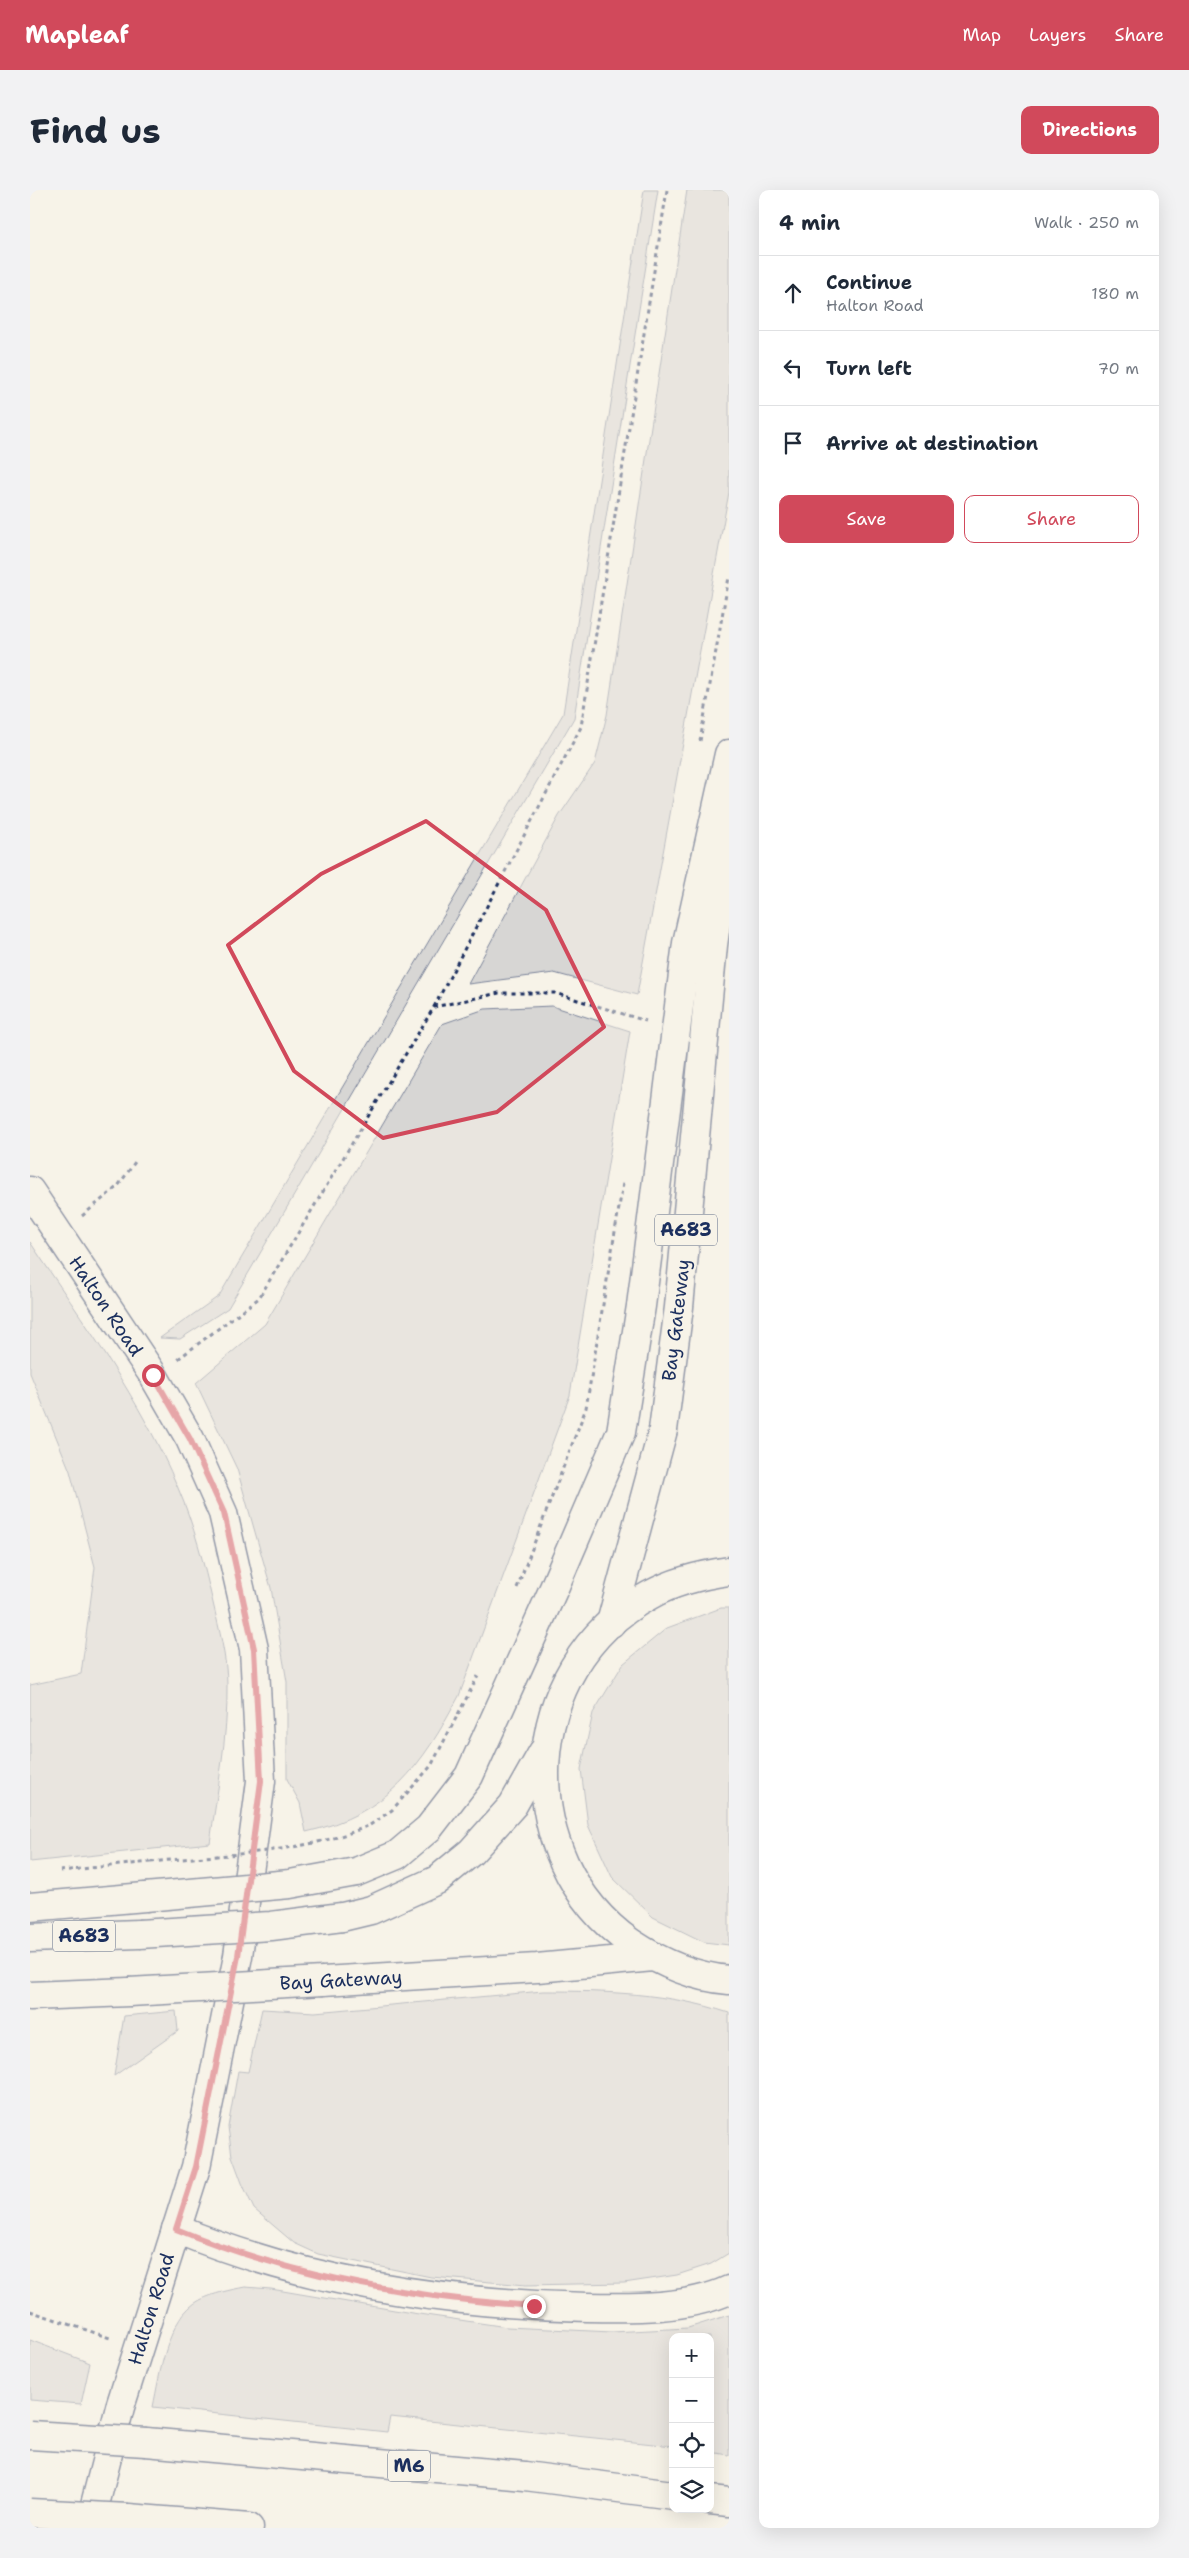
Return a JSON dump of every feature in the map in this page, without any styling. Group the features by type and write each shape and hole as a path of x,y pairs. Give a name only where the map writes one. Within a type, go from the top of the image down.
{"main road":[{"path":"30,1908 290,1884 356,1872 397,1855 430,1828 469,1776 546,1606 621,1432 640,1306 687,943 729,754"},
{"name":"Bay Gateway","path":"611,1623 663,1430 679,1307 713,945 729,832"},
{"name":"Halton Road","path":"30,1192 153,1375 190,1439 224,1513 254,1649 261,1781 238,1956 196,2167 120,2407 89,2528"},
{"path":"729,1571 693,1577 649,1595 611,1623 579,1659 556,1702 545,1749 544,1799 556,1847 579,1892 612,1929 652,1958 688,1972 729,1980"},
{"name":"A683","path":"30,1938 271,1926 342,1918 372,1910 437,1880 471,1852 513,1805 545,1749"},
{"name":"Bay Gateway","path":"30,1996 537,1968 652,1958"},
{"path":"176,2229 272,2262 338,2281 469,2302 534,2306 638,2308 713,2298 729,2290"},
{"name":"M6","path":"30,2435 146,2442 525,2476 669,2494"},
{"path":"714,2500 729,2502"},
{"path":"30,2513 128,2518 249,2528"}],"path":[{"path":"176,1361 259,1298 434,1007 581,727 667,190"},
{"path":"434,1007 499,993 555,993 649,1022"},
{"path":"59,1236 118,1186 134,1162"},
{"path":"516,1590 586,1408 624,1176"},
{"path":"58,1871 306,1845 343,1837 370,1825 392,1810 431,1766 480,1670"},
{"path":"30,2311 55,2321 139,2347"}],"highlighted area":[{"path":"426,821 546,910 604,1027 497,1112 383,1138 294,1071 228,945 321,874"}],"shaded area":[{"path":"644,190 658,190 574,718 228,1308 180,1339 160,1338 219,1296 563,714"},
{"path":"687,190 729,190 729,492 637,995 554,973 468,984 559,816 595,763 607,715"},
{"path":"552,1006 630,1031 570,1395 459,1696 445,1721 416,1765 381,1800 335,1824 306,1832 300,1803 287,1779 287,1682 271,1588 237,1469 196,1383 265,1324 442,1024 485,1009"},
{"path":"30,1242 110,1362 147,1424 178,1488 198,1545 220,1633 227,1675 224,1744 210,1843 30,1862 30,1685 81,1674 95,1567 70,1471 30,1373"},
{"path":"721,1608 729,1608 729,1945 704,1942 653,1917 612,1877 588,1825 581,1769 593,1713 623,1664 667,1628"},
{"path":"543,1991 613,1993 660,1997 706,2006 729,2013 729,2253 711,2264 677,2275 624,2283 526,2285 431,2277 318,2254 294,2243 254,2209 232,2156 228,2127 238,2071 248,2072 262,2009 315,2012"},
{"path":"176,2011 178,2031 114,2076 124,2016"},
{"path":"245,2287 271,2289 507,2327 612,2332 688,2328 729,2315 729,2455 714,2453 714,2333 669,2333 669,2446 390,2417 387,2432 153,2407 162,2363 172,2333 189,2308 200,2300"},
{"path":"30,2340 90,2363 81,2404 30,2400"}],"route":[{"path":"153,1375 190,1439 224,1513 254,1649 261,1781 238,1956 196,2167 176,2229 194,2237 338,2281 469,2302 534,2306"}]}
